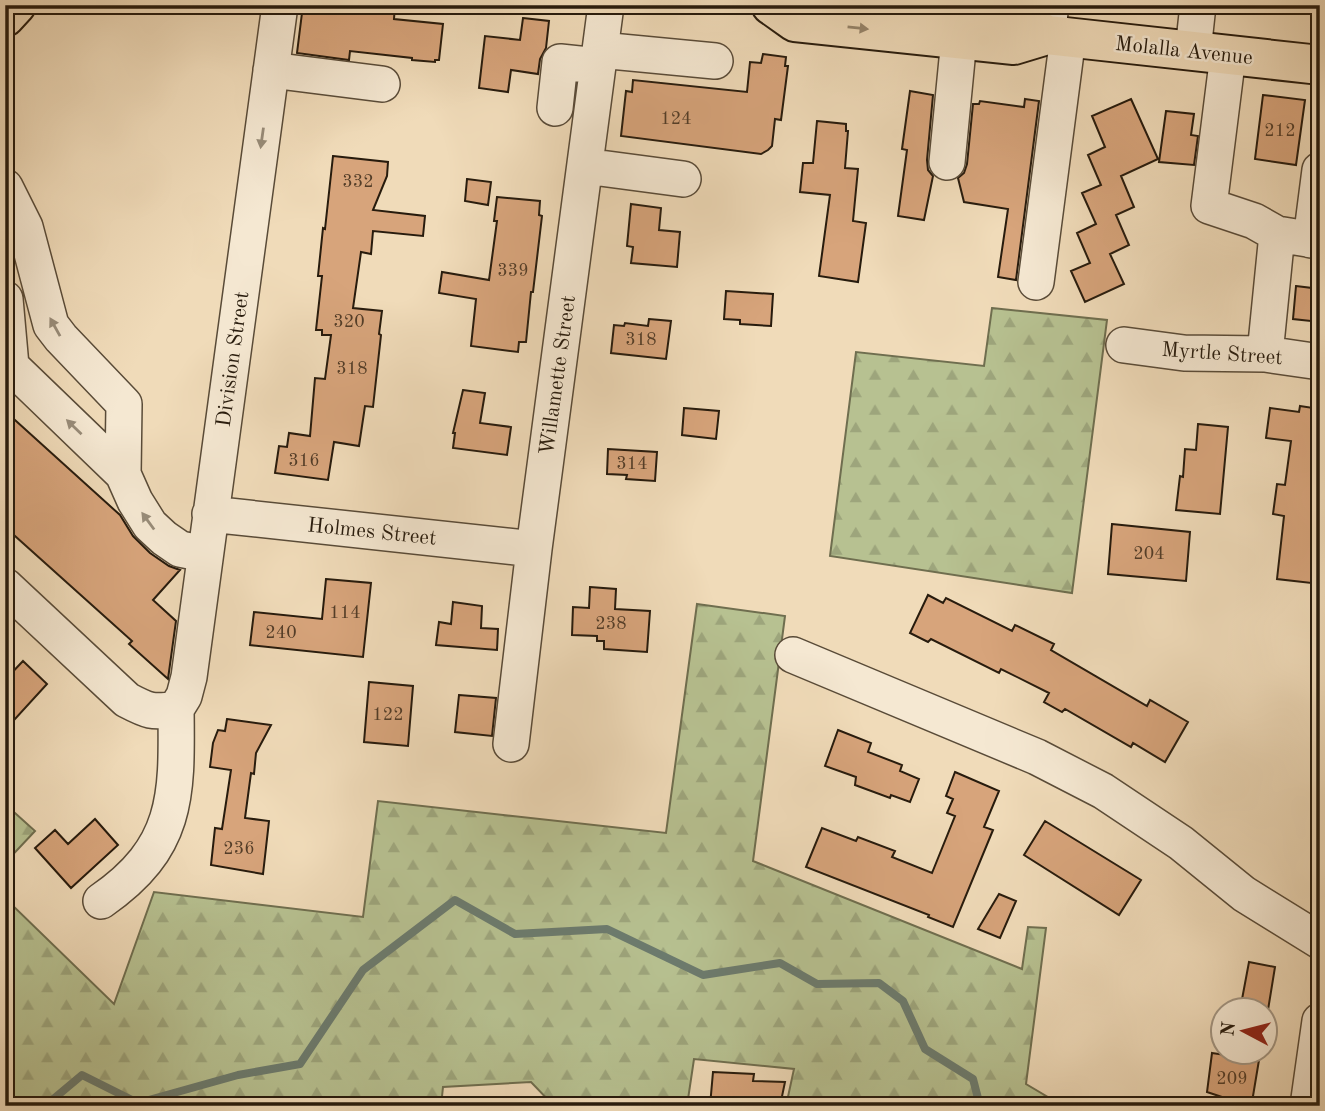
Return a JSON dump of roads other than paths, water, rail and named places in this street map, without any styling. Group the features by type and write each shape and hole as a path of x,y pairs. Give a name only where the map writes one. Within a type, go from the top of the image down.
{"main road":[{"path":"5,17 16,5"},
{"name":"Molalla Avenue","path":"771,5 795,22 1014,45 1055,26"},
{"name":"Molalla Avenue","path":"910,5 1013,16 1210,53 1320,65"}],"street":[{"name":"Division Street","path":"176,709 184,696 189,677 280,5"},
{"name":"Willamette Street","path":"511,744 606,5"},
{"path":"1198,5 1210,53 1209,206 1254,221 1277,234 1316,240 1320,170"},
{"path":"1037,282 1055,26"},
{"path":"947,162 959,39"},
{"path":"555,108 560,61 599,58 715,61"},
{"path":"271,70 382,84"},
{"path":"585,166 683,179"},
{"path":"7,198 25,227 51,325 124,404 123,474"},
{"path":"1265,354 1277,234"},
{"path":"5,299 10,366 123,474 149,525 180,549 205,554"},
{"name":"Myrtle Street","path":"1124,345 1184,353 1265,354 1320,362"},
{"name":"Holmes Street","path":"210,513 534,549"},
{"path":"7,592 127,700 156,712 176,709 173,800 162,836 144,862 122,886 101,901"},
{"path":"793,655 1037,757 1103,791 1181,843 1244,894 1320,941"},
{"path":"1308,1106 1320,1021"}],"waterway":[{"path":"45,1106 82,1075 138,1103 238,1075 300,1064 363,970 455,900 515,934 607,929 703,975 780,963 817,984 879,983 903,1001 925,1049 973,1079 980,1106"}]}
